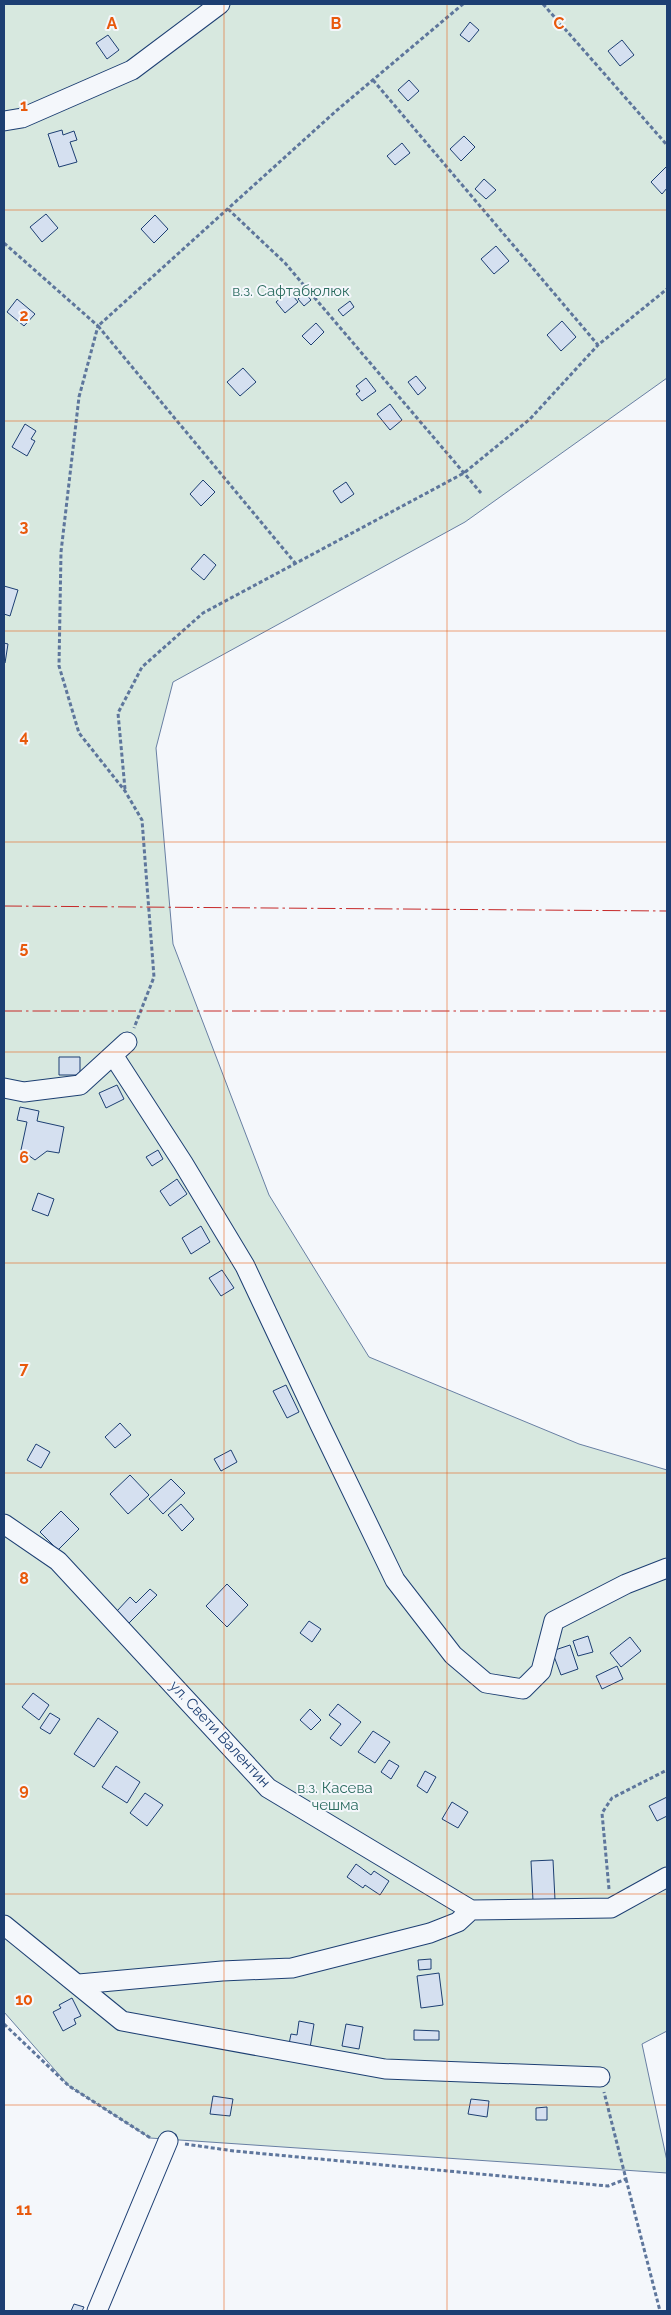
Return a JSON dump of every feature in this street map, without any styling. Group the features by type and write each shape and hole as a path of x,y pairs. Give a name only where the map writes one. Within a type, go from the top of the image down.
{"street":[{"path":"4,121 22,118 132,70 220,4"},
{"path":"4,1088 24,1092 80,1085 127,1042"},
{"path":"113,1056 183,1163 245,1266 396,1580 453,1656 486,1684 523,1690 541,1671 554,1621 626,1584 667,1568"},
{"name":"ул. Свети Валентин","path":"4,1524 58,1561 268,1788 472,1910"},
{"path":"79,1984 222,1971 292,1968 430,1933 458,1922 472,1910 611,1908 667,1877"},
{"path":"4,1925 79,1984 122,2021 385,2069 600,2077"},
{"path":"97,2311 168,2141"}],"path":[{"path":"127,1042 154,977 142,820 125,791 79,733 59,666 61,552 79,398 98,326 373,80 463,4"},
{"path":"543,4 667,145"},
{"path":"373,80 598,345"},
{"path":"228,209 285,263 481,493"},
{"path":"4,243 98,326 296,564"},
{"path":"125,791 118,713 142,667 203,613 464,473 530,419 598,345 667,289"},
{"path":"611,1908 602,1813 612,1798 667,1770"},
{"path":"4,2024 69,2086 150,2138 244,2152 608,2186 626,2179"},
{"path":"600,2077 660,2311"}],"green space":[{"name":"в.з. Касева чешма","path":"4,4 667,4 667,378 465,522 173,682 156,748 173,944 269,1195 369,1357 579,1444 667,1470 667,2031 642,2044 667,2161 667,2173 150,2138 69,2086 4,2012"}],"building":[{"path":"470,22 479,30 469,42 460,35"},
{"path":"108,35 119,50 107,59 96,43"},
{"path":"622,40 634,55 620,66 608,51"},
{"path":"409,80 419,91 408,101 398,90"},
{"path":"62,130 63,135 74,131 77,140 70,142 77,162 59,167 48,134"},
{"path":"464,136 475,147 461,161 450,149"},
{"path":"402,143 410,153 395,165 387,156"},
{"path":"667,166 667,188 662,194 651,182"},
{"path":"484,179 496,190 486,199 475,189"},
{"path":"46,214 58,228 42,242 30,227"},
{"path":"155,215 168,229 154,243 141,229"},
{"path":"496,246 509,261 494,274 481,259"},
{"path":"289,291 298,302 285,313 276,302"},
{"path":"305,293 311,300 304,306 298,299"},
{"path":"17,299 35,314 24,326 7,312"},
{"path":"350,301 354,307 343,316 338,310"},
{"path":"562,321 576,337 561,351 547,335"},
{"path":"316,323 324,332 311,345 302,336"},
{"path":"243,368 256,382 240,396 227,382"},
{"path":"416,376 426,388 418,395 408,382"},
{"path":"366,378 376,391 362,401 356,394 360,391 356,386"},
{"path":"390,404 402,420 390,430 377,414"},
{"path":"25,424 36,431 31,439 35,441 27,456 12,447"},
{"path":"203,480 215,492 201,506 190,494"},
{"path":"346,482 354,494 341,503 333,491"},
{"path":"204,554 216,565 204,580 191,569"},
{"path":"4,586 18,590 10,616 4,614"},
{"path":"4,643 8,644 5,663 4,663"},
{"path":"59,1057 80,1057 80,1075 59,1075"},
{"path":"117,1085 124,1099 106,1108 99,1093"},
{"path":"20,1107 39,1111 37,1121 64,1127 59,1153 47,1151 35,1160 21,1150 27,1122 17,1120"},
{"path":"158,1150 163,1159 152,1166 146,1157"},
{"path":"177,1179 187,1194 170,1206 160,1191"},
{"path":"38,1193 54,1199 48,1216 32,1210"},
{"path":"201,1226 210,1242 191,1254 182,1238"},
{"path":"222,1270 234,1288 221,1296 209,1278"},
{"path":"286,1385 299,1412 287,1418 273,1391"},
{"path":"120,1423 131,1435 115,1448 105,1437"},
{"path":"36,1444 50,1452 41,1468 27,1460"},
{"path":"231,1450 237,1462 221,1471 214,1459"},
{"path":"130,1475 149,1495 128,1514 110,1494"},
{"path":"171,1479 185,1493 163,1514 149,1499"},
{"path":"181,1504 194,1519 182,1531 168,1515"},
{"path":"61,1511 79,1529 58,1550 40,1532"},
{"path":"227,1584 248,1605 227,1627 206,1606"},
{"path":"150,1589 157,1595 129,1623 117,1611 130,1597 136,1603"},
{"path":"309,1621 321,1629 312,1642 300,1633"},
{"path":"588,1636 593,1652 578,1656 573,1641"},
{"path":"630,1637 641,1651 621,1667 610,1653"},
{"path":"570,1645 578,1669 561,1675 552,1651"},
{"path":"617,1666 623,1679 602,1689 596,1676"},
{"path":"33,1693 49,1705 39,1720 22,1707"},
{"path":"338,1704 361,1722 341,1746 330,1738 341,1724 329,1715"},
{"path":"310,1709 321,1720 311,1730 300,1720"},
{"path":"50,1713 60,1719 50,1734 40,1728"},
{"path":"98,1718 118,1732 94,1767 74,1754"},
{"path":"373,1731 390,1742 375,1763 358,1752"},
{"path":"389,1760 399,1766 391,1779 381,1772"},
{"path":"116,1766 140,1782 127,1803 102,1787"},
{"path":"425,1771 436,1777 427,1793 417,1786"},
{"path":"145,1793 163,1805 147,1826 130,1813"},
{"path":"667,1797 667,1816 657,1821 649,1806"},
{"path":"452,1802 468,1812 458,1828 442,1819"},
{"path":"553,1860 555,1900 533,1901 531,1861"},
{"path":"356,1864 371,1875 374,1871 389,1881 380,1895 365,1885 363,1888 347,1877"},
{"path":"431,1959 431,1969 419,1970 418,1960"},
{"path":"439,1973 443,2005 421,2008 417,1976"},
{"path":"72,1998 81,2016 74,2019 76,2024 63,2031 53,2012 61,2008 59,2005"},
{"path":"299,2021 314,2024 310,2048 289,2044 291,2034 297,2035"},
{"path":"346,2024 363,2027 359,2049 342,2046"},
{"path":"414,2030 439,2031 439,2040 414,2040"},
{"path":"213,2096 233,2099 230,2116 210,2114"},
{"path":"471,2099 489,2101 487,2117 468,2114"},
{"path":"547,2107 547,2120 536,2120 536,2108"},
{"path":"74,2304 84,2307 82,2311 71,2311"}],"power":[{"path":"4,906 667,911"},
{"path":"4,1011 667,1011"}],"park label":[{"name":"в.з. Сафтабюлюк","path":"291,291"}]}
